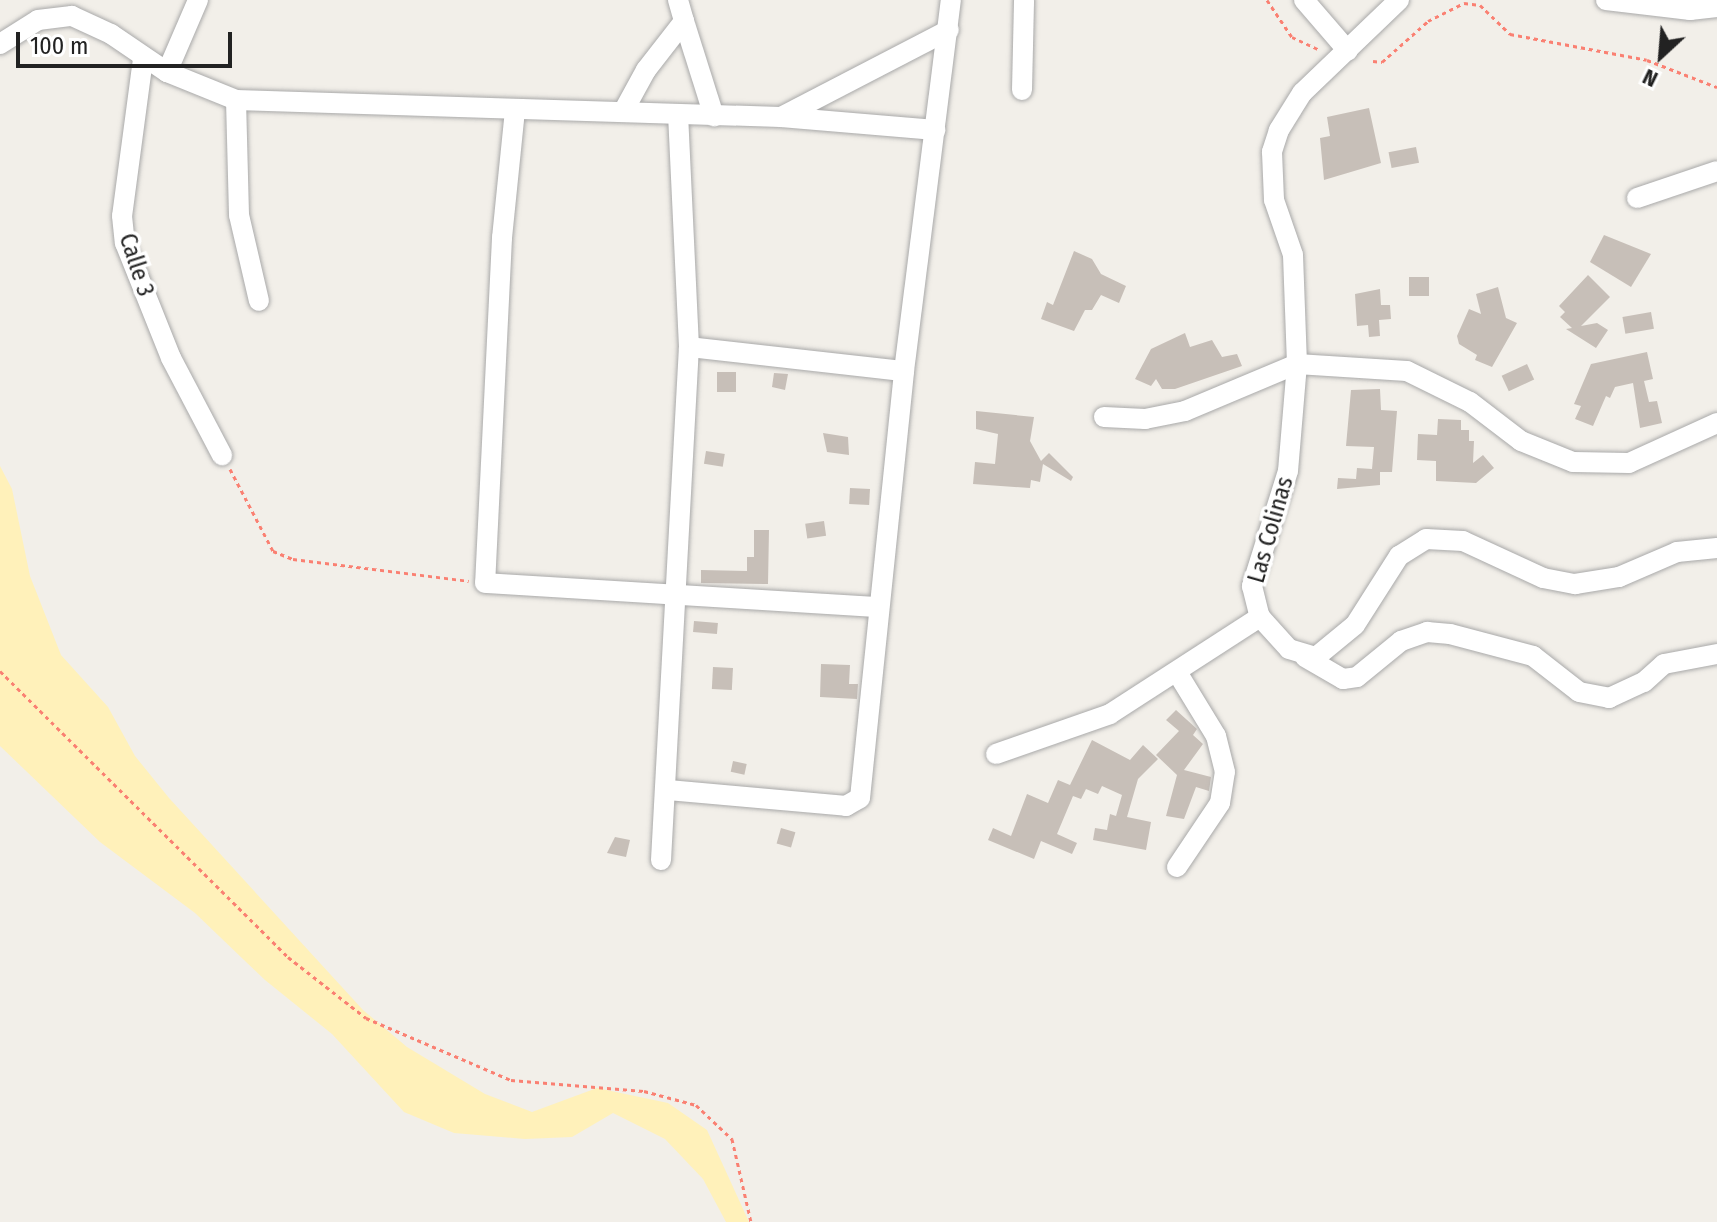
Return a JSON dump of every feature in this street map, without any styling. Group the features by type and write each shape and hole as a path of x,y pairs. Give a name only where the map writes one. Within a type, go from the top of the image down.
{"street":[{"path":"167,72 198,0"},
{"path":"678,0 714,116"},
{"path":"668,790 855,803 866,777 878,607 951,0"},
{"path":"1022,90 1024,0"},
{"path":"1304,0 1348,51"},
{"name":"Las Colinas","path":"1399,0 1302,93 1279,130 1272,152 1274,200 1293,255 1297,364 1288,471 1252,586 1260,617 1289,649 1343,679 1357,677 1401,641 1427,632 1450,634 1533,656 1579,692 1609,698 1644,682 1664,664 1717,654"},
{"path":"1606,0 1690,10 1717,7"},
{"path":"0,44 38,20 72,16 111,34 143,59 167,72 236,100 623,112 678,117 781,117 935,130"},
{"path":"623,112 646,70 684,21"},
{"path":"781,117 949,30"},
{"name":"Calle 3","path":"143,59 122,216 125,243 171,358 222,455"},
{"path":"236,100 239,215 259,301"},
{"path":"515,110 502,238 485,583 878,607"},
{"path":"661,860 668,790 689,347 678,117"},
{"path":"1637,198 1717,171"},
{"path":"689,347 904,371"},
{"path":"1104,417 1145,419 1185,411 1297,364 1407,371 1470,402 1521,441 1573,462 1629,463 1717,423"},
{"path":"1305,657 1316,657 1340,642 1399,556 1426,539 1463,541 1543,578 1575,584 1619,577 1677,552 1717,548"},
{"path":"996,754 1110,714 1260,617"},
{"path":"1177,672 1216,736 1225,772 1220,803 1177,867"}],"path":[{"path":"1267,0 1292,37 1318,49"},
{"path":"1373,61 1382,62 1428,21 1464,3 1480,5 1510,34 1647,60 1717,87"},
{"path":"222,455 273,551 293,559 485,583"},
{"path":"0,671 288,957 366,1018 511,1080 644,1091 696,1105 732,1139 751,1222"}],"sand":[{"path":"0,466 12,489 30,576 61,655 108,707 135,756 169,798 363,1010 407,1047 485,1094 532,1112 597,1088 668,1103 707,1130 749,1222 726,1222 703,1179 665,1139 613,1113 572,1137 525,1139 454,1133 404,1112 332,1034 265,980 195,913 100,842 0,746"}],"building":[{"path":"1369,108 1381,163 1324,180 1320,138 1330,136 1327,117"},
{"path":"1416,147 1419,163 1392,168 1389,152"},
{"path":"1604,235 1651,254 1631,287 1590,262"},
{"path":"1074,251 1092,259 1101,274 1126,286 1119,303 1101,295 1092,310 1085,310 1074,331 1041,319 1047,302 1053,305"},
{"path":"1588,275 1610,297 1581,326 1597,323 1608,330 1596,348 1566,329 1572,328 1560,317 1565,312 1559,306"},
{"path":"1409,277 1429,277 1429,296 1409,296"},
{"path":"1498,287 1506,318 1517,323 1492,367 1475,360 1477,355 1459,344 1457,336 1469,309 1481,314 1476,294"},
{"path":"1380,289 1381,305 1390,305 1391,319 1379,320 1380,336 1369,337 1368,325 1357,326 1355,294"},
{"path":"1651,312 1654,329 1625,334 1622,317"},
{"path":"1185,333 1190,347 1212,340 1222,357 1237,354 1242,366 1175,389 1162,389 1156,379 1151,386 1135,379 1151,349"},
{"path":"1647,352 1653,379 1644,381 1649,402 1657,401 1662,423 1640,428 1633,383 1615,387 1610,398 1606,396 1593,426 1575,419 1581,406 1574,404 1591,364"},
{"path":"1527,364 1534,379 1509,391 1502,376"},
{"path":"717,372 736,372 736,392 717,392"},
{"path":"774,373 788,374 785,390 772,387"},
{"path":"1380,389 1381,410 1397,411 1392,472 1380,472 1380,485 1337,489 1338,478 1356,479 1357,468 1372,469 1374,447 1346,446 1351,390"},
{"path":"976,411 1034,417 1030,441 1041,461 1049,453 1073,477 1071,481 1043,464 1040,482 1031,480 1030,488 973,484 975,462 995,464 998,434 976,429"},
{"path":"1438,419 1461,420 1461,430 1469,430 1469,441 1474,441 1473,463 1483,455 1494,468 1476,483 1436,481 1436,461 1417,460 1418,434 1437,435"},
{"path":"823,433 848,437 849,455 827,452"},
{"path":"706,451 725,454 723,467 704,464"},
{"path":"850,488 870,489 869,505 849,504"},
{"path":"824,521 826,536 807,538 805,524"},
{"path":"754,530 769,530 768,584 701,583 701,570 747,571 747,557 754,557"},
{"path":"694,621 718,623 717,634 693,632"},
{"path":"821,664 850,665 849,684 858,684 857,699 820,697"},
{"path":"713,667 733,668 732,690 712,689"},
{"path":"1176,710 1197,729 1193,735 1203,744 1184,770 1211,777 1209,791 1196,787 1184,819 1166,816 1177,775 1156,755 1179,731 1166,720"},
{"path":"1092,740 1130,760 1143,745 1158,759 1138,779 1127,817 1151,822 1146,850 1093,840 1095,828 1107,830 1110,814 1116,816 1122,795 1102,786 1098,794 1086,789 1081,799 1073,796 1057,834 1077,843 1072,854 1041,841 1034,859 988,840 993,828 1011,836 1027,794 1048,803 1058,780 1070,785"},
{"path":"733,761 747,764 744,775 731,772"},
{"path":"781,828 795,832 791,848 777,843"},
{"path":"615,837 630,840 626,857 607,853"}]}
